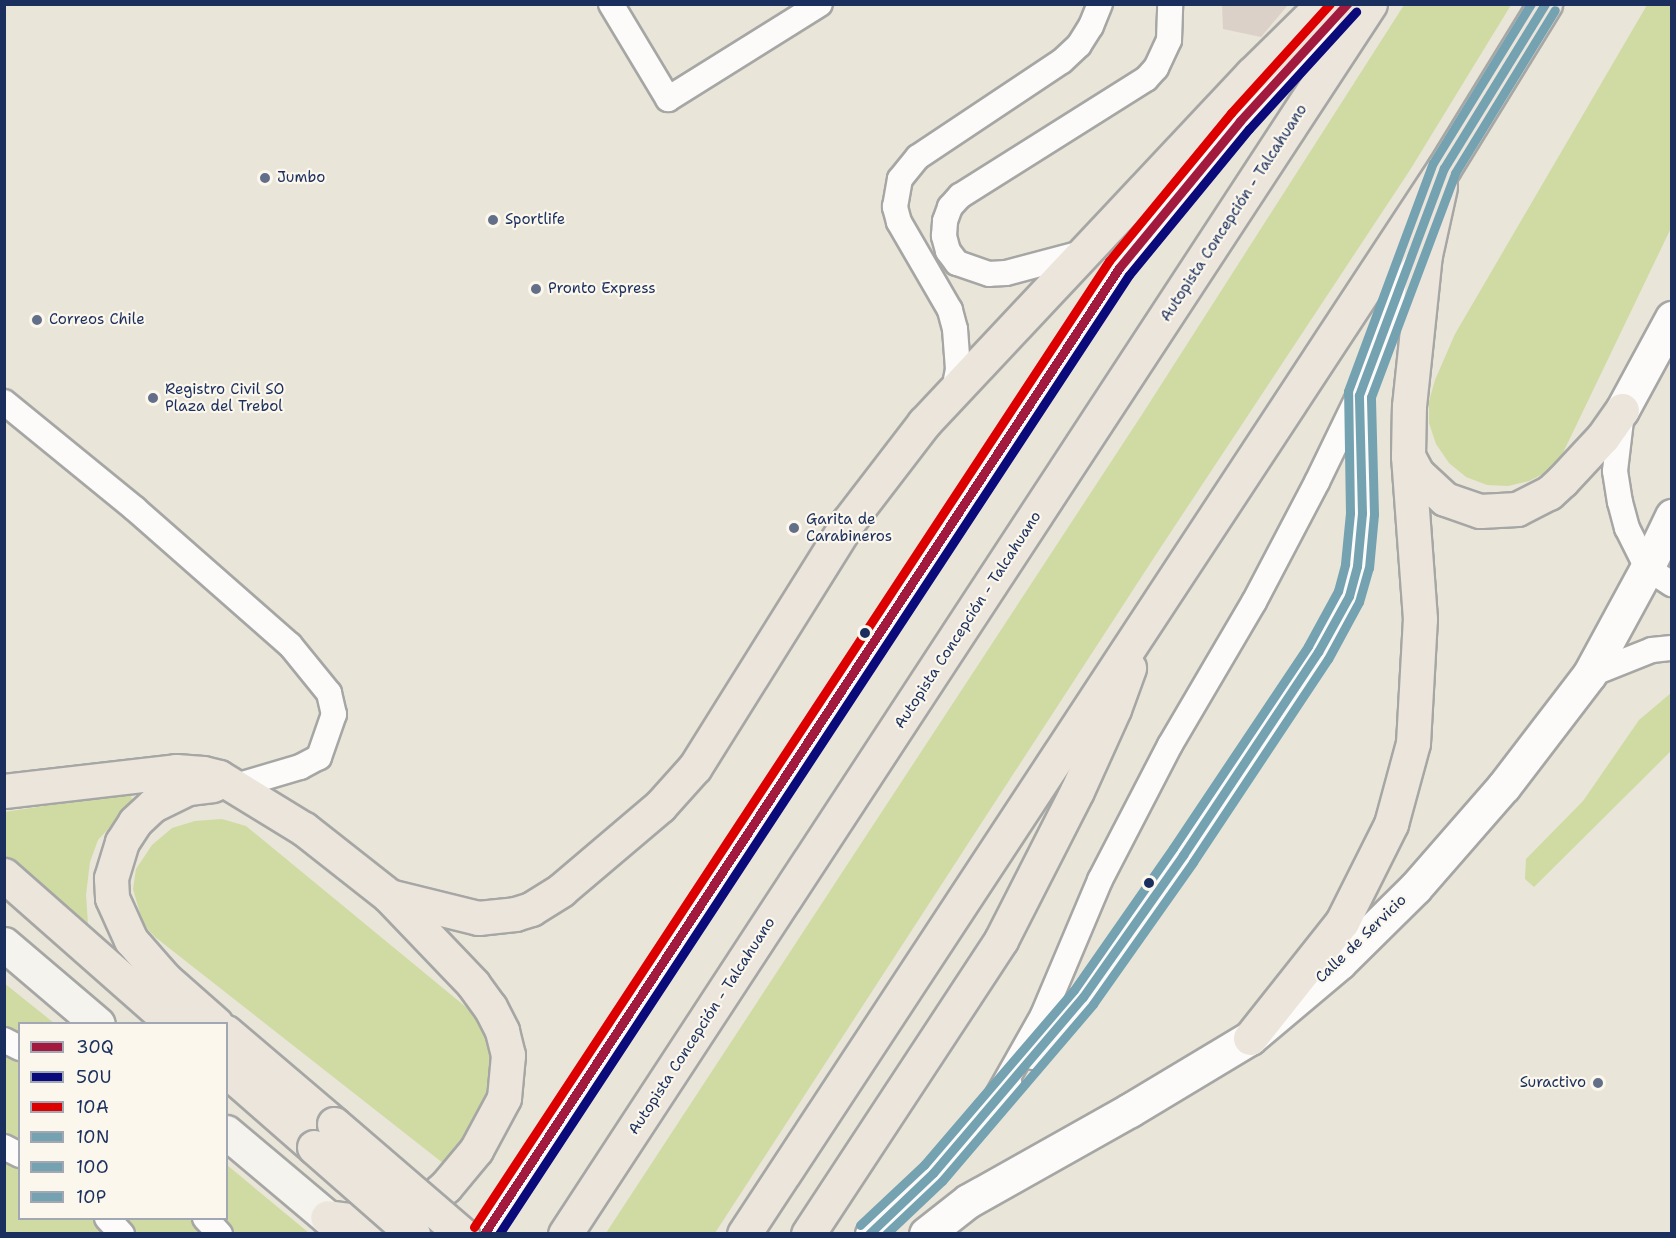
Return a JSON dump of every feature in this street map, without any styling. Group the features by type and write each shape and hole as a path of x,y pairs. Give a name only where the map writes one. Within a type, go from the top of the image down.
{"main road":[{"path":"389,896 478,918 515,914 531,909 561,890 654,811 695,767 848,522 904,447 954,390 1252,74 1323,4"},
{"name":"Autopista Concepción - Talcahuano","path":"565,1233 1370,4"},
{"path":"744,1233 1444,168 1545,4"},
{"path":"1250,1038 1342,922 1391,824 1413,743 1420,619 1408,456 1413,344 1425,255 1444,168"},
{"path":"1408,456 1417,473 1445,499 1480,511 1517,509 1549,494 1603,437 1622,410"},
{"path":"808,1233 1001,940 1077,791 1114,709 1146,620"},
{"path":"4,791 176,771 203,773 236,786 304,829 389,896 474,984 490,1007 502,1032 508,1055 504,1098 496,1116 462,1169 429,1201 408,1213 386,1220 333,1225 228,1134"},
{"path":"215,1022 165,980 141,954 119,916 112,898 111,878 122,842 135,822 153,805 188,788 210,784 236,786"},
{"path":"4,875 172,1022"},
{"path":"4,944 97,1022"},
{"path":"228,1034 413,1233"},
{"path":"228,1071 462,1233"}],"street":[{"path":"1622,410 1671,318"},
{"name":"Calle de Servicio","path":"926,1233 968,1201 1130,1110 1250,1038 1339,963 1415,888 1504,786 1589,675 1659,576 1671,516"}],"lane":[{"path":"611,4 668,99 820,4"},
{"path":"954,390 958,369 955,329 950,310 899,222 895,207 900,178 918,157 1062,61 1079,45 1092,26 1100,4"},
{"path":"1085,252 1006,273 989,274 957,263 946,243 945,221 950,207 960,196 1146,79 1156,68 1169,40 1170,4"},
{"path":"484,1233 1119,268 1240,121 1347,4"},
{"path":"998,1095 1043,1015 1111,860 1170,746 1254,602 1317,483 1359,395 1444,168"},
{"path":"868,1233 933,1173 1083,997 1177,864 1318,652 1349,596 1357,566 1362,513 1359,395"},
{"path":"4,402 135,510 290,645 328,693 334,714 319,757 300,767 236,786"},
{"path":"1622,410 1615,471 1620,502 1628,528 1659,576"},
{"path":"1589,675 1652,650 1671,648"},
{"path":"4,1040 18,1047"},
{"path":"4,1147 18,1154"},
{"path":"109,1220 122,1233"},
{"path":"208,1220 220,1233"}],"shaded area":[{"path":"1222,4 1288,5 1261,37 1223,29"}],"green space":[{"path":"1404,5 1511,5 1410,170 1157,553 715,1233 606,1233 1143,413"},
{"path":"1647,5 1671,5 1671,228 1561,457 1547,472 1529,481 1508,486 1487,485 1466,477 1449,463 1436,444 1429,423 1429,401 1435,380 1455,334"},
{"path":"1671,693 1671,751 1534,887 1525,879 1526,859 1583,801 1639,720"},
{"path":"130,793 133,802 98,840 90,862 86,895 88,924 5,856 4,812"},
{"path":"222,819 246,826 472,1012 487,1036 494,1063 493,1090 448,1167 155,937 143,924 133,889 136,869 152,845 172,828 195,821"},
{"path":"4,983 53,1022 18,1022 18,1220 228,1220 228,1166 309,1233 5,1233"}],"transit line":[{"name":"10A","path":"474,1227 1109,261 1231,113 1330,4"},
{"name":"30Q","path":"484,1234 1119,268 1240,121 1347,4"},
{"name":"10P","path":"860,1225 924,1165 1074,990 1173,848 1308,646 1338,591 1345,564 1350,513 1348,391 1433,163 1531,4"},
{"name":"10N","path":"869,1234 933,1173 1083,997 1183,855 1318,652 1349,596 1357,566 1362,513 1359,395 1444,168 1545,4"},
{"name":"10O","path":"886,1234 942,1181 1093,1004 1193,862 1328,659 1359,602 1369,568 1374,514 1371,397 1455,173 1555,10"},
{"name":"50U","path":"499,1234 1129,275 1249,129 1356,12"}],"place":[{"name":"Jumbo","path":"265,178"},
{"name":"Sportlife","path":"493,220"},
{"name":"Pronto Express","path":"536,289"},
{"name":"Correos Chile","path":"37,320"},
{"name":"Registro Civil SO Plaza del Trebol","path":"153,398"},
{"name":"Garita de Carabineros","path":"794,528"},
{"name":"Suractivo","path":"1598,1083"}]}
